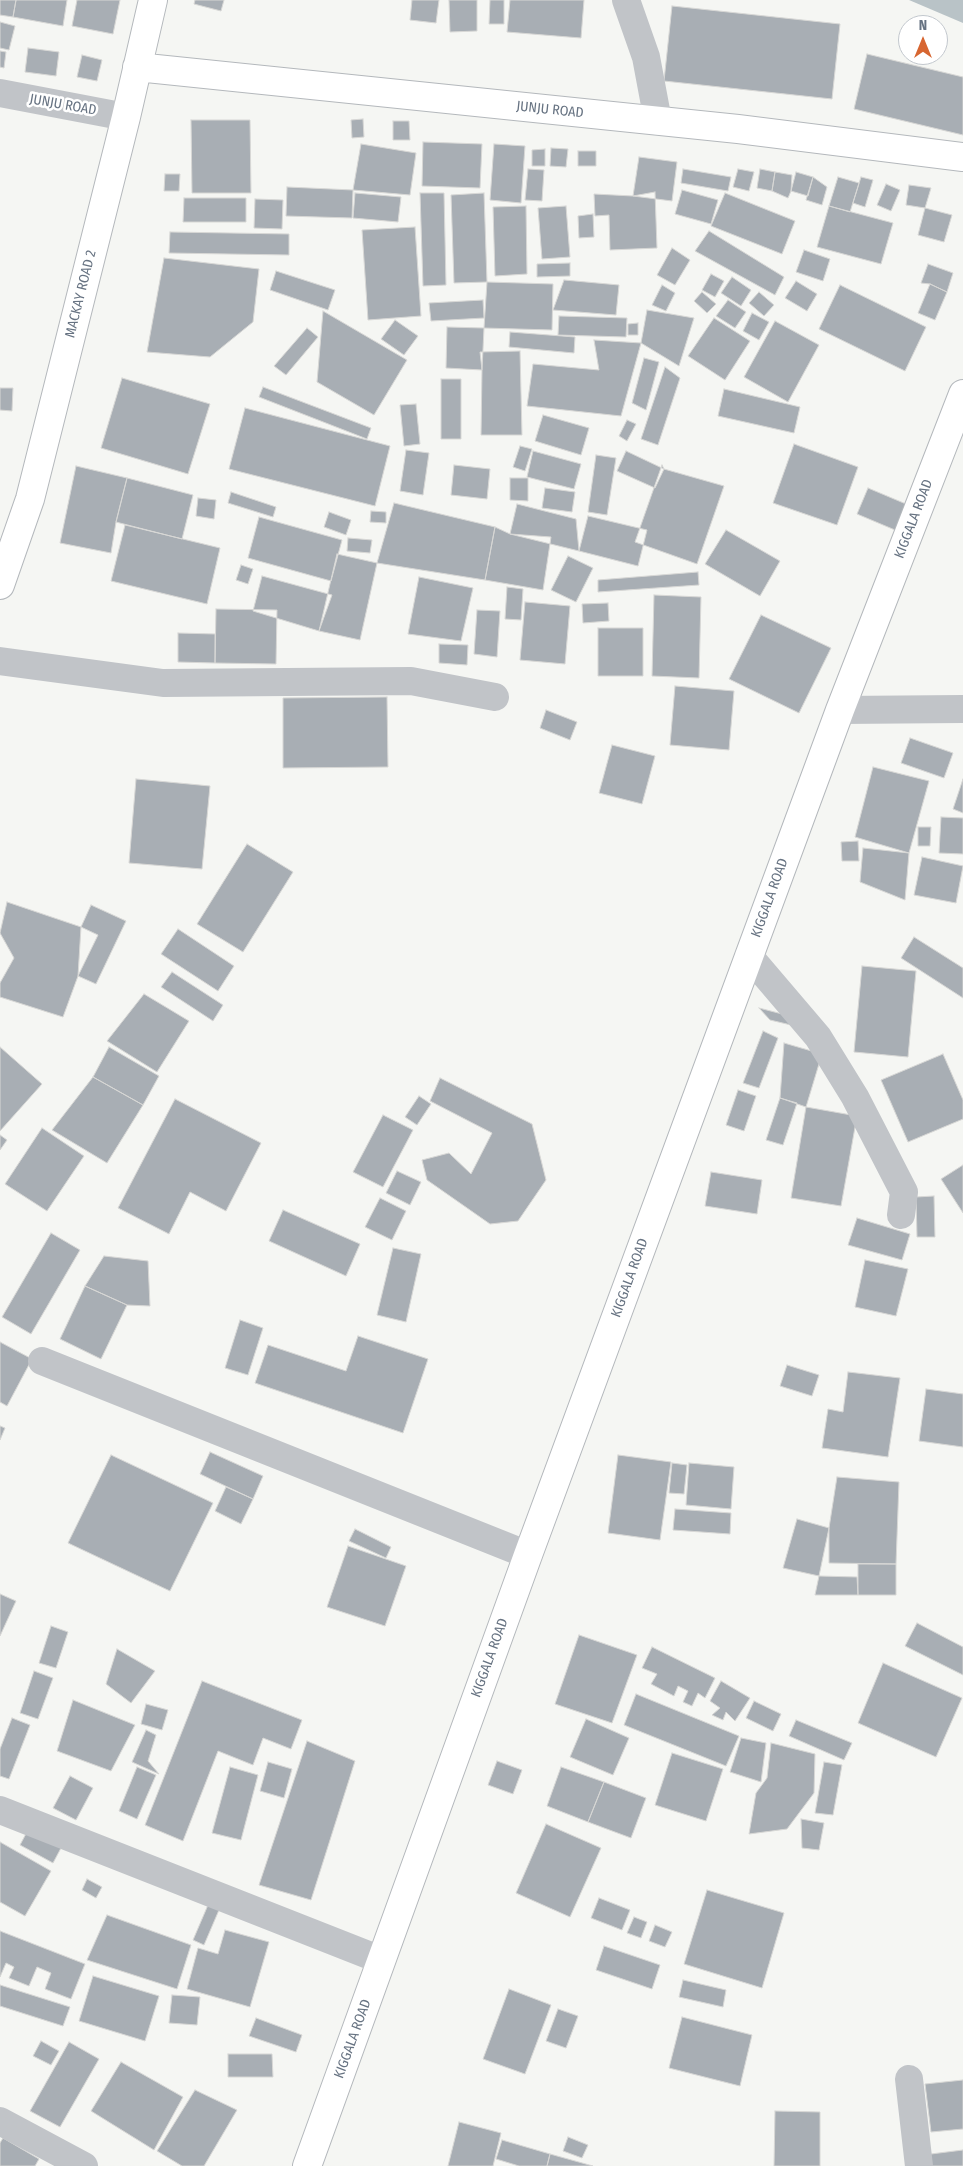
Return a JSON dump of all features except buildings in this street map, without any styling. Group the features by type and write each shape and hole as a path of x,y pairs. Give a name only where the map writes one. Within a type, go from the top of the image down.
{"street":[{"name":"MACKAY ROAD 2","path":"2,576 30,499 126,117 153,0"},
{"path":"626,0 646,57 658,121"},
{"name":"JUNJU ROAD","path":"137,66 658,121 963,158"},
{"name":"JUNJU ROAD","path":"0,93 126,117"},
{"name":"KIGGALA ROAD","path":"307,2166 528,1555 840,710 963,394"},
{"path":"0,661 163,682 411,681 495,697"},
{"path":"840,710 963,709"},
{"path":"749,956 818,1037 855,1097 904,1192 901,1215"},
{"path":"42,1361 528,1555"},
{"path":"0,1810 381,1960"},
{"path":"909,2079 919,2166"},
{"path":"0,2121 84,2166"}],"shaded area":[{"path":"909,0 963,0 963,23"}]}
